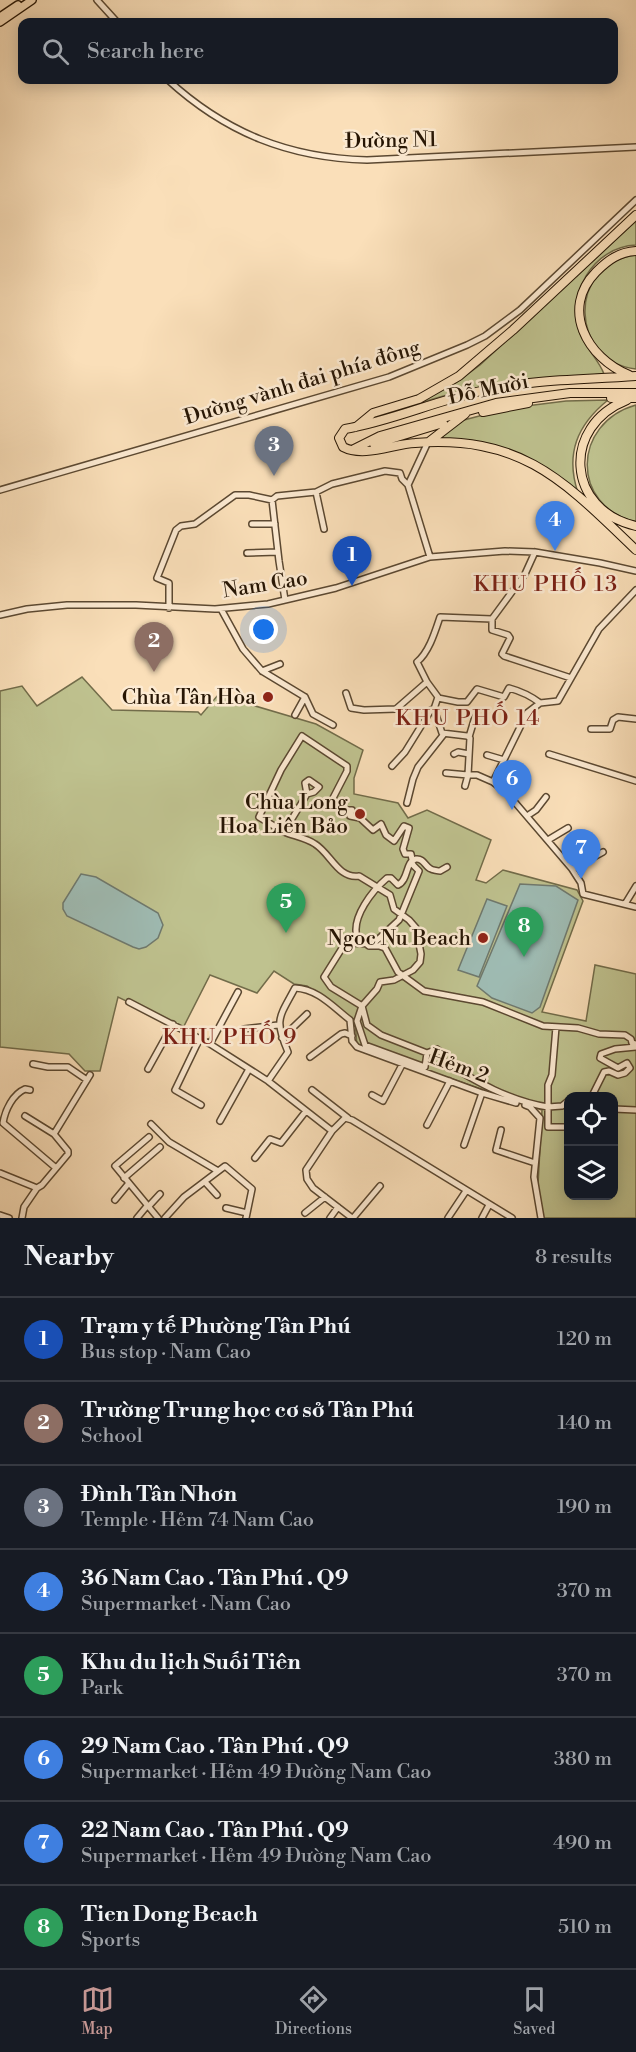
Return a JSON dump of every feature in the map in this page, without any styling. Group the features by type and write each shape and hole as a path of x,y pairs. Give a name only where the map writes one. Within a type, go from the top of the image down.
{"highway":[{"path":"353,450 343,447 339,438 345,429 356,427 373,413 419,399 459,376 636,215"},
{"path":"635,378 612,368 594,351 582,328 580,303 584,288 604,263 619,254 636,251"},
{"name":"Đỗ Mười","path":"356,427 504,391 635,378"},
{"name":"Đỗ Mười","path":"353,450 380,435 471,410 550,395 635,396"},
{"path":"635,396 611,407 590,428 582,447 580,470 587,492 594,501 618,520 636,526"},
{"name":"Đỗ Mười","path":"353,450 362,450 379,441 460,417 554,399 635,396"},
{"path":"429,442 471,410"},
{"path":"362,450 443,441 481,445 499,450 532,464 568,487 636,550"},
{"path":"429,442 492,451 540,471 569,491 636,556"}],"main road":[{"path":"0,17 25,0"},
{"path":"0,22 32,0"}],"street":[{"path":"97,0 113,18"},
{"name":"Đường N1","path":"173,84 202,108 245,134 314,155 342,159 367,160 636,147"},
{"name":"Đường vành đai phía đông","path":"0,490 389,377 467,345 485,336 536,296 636,200"},
{"path":"408,485 429,442"},
{"path":"272,500 277,496 316,492 332,484 385,471 400,473 408,485 430,557"},
{"path":"316,492 324,529"},
{"path":"169,608 169,583 157,578 176,531 181,526 195,524 235,495 249,495 272,500"},
{"path":"272,500 285,600"},
{"path":"252,524 275,524"},
{"name":"Nam Cao","path":"0,615 27,609 67,605 221,609 285,600 336,588 430,557 505,551 535,552 600,562 636,571"},
{"path":"247,553 278,552"},
{"path":"535,552 525,574 492,619 492,630 508,635 510,638 502,654 504,656 571,678"},
{"path":"494,782 527,713 540,703 558,701 599,629 636,590"},
{"path":"221,609 243,649 262,671 305,697 313,714 333,725"},
{"path":"492,619 440,617 429,645 417,662 427,682 438,698 458,702 467,702 477,689 504,697 509,688 521,691 540,703"},
{"path":"262,671 280,664"},
{"path":"346,693 351,708 396,709 427,682"},
{"path":"295,715 305,697"},
{"path":"392,766 410,744 438,698"},
{"path":"432,709 444,734 469,737"},
{"path":"465,786 468,775 469,737 475,717"},
{"path":"591,729 610,729 613,720 618,717 636,719"},
{"path":"407,803 418,767 444,734"},
{"path":"366,945 377,942 399,920 401,914 417,876 418,871 413,865 411,854 405,854 403,849 409,828 404,826 394,841 386,835 381,824 373,830 368,828 360,818 350,816 352,810 342,810 340,805 332,800 347,771 347,766 302,736 296,743 259,817 284,832 313,842 324,850 341,871 352,877 359,876 390,895 394,909 401,914 416,928 421,954 420,962 394,980 380,982 362,1006 357,1022 365,1045 425,1067 427,1053"},
{"path":"454,753 469,754"},
{"path":"549,754 636,781"},
{"path":"487,755 504,760"},
{"path":"446,773 477,775 494,782 507,793 572,869 581,883 583,894 636,906"},
{"path":"284,832 307,794"},
{"path":"527,816 536,810 546,797"},
{"path":"548,840 568,828"},
{"path":"572,869 603,852"},
{"path":"413,860 423,861 431,870 440,871 447,867"},
{"path":"366,945 357,937 356,926 363,905 387,878 391,878 398,885 402,884 413,860"},
{"path":"625,904 636,886"},
{"path":"564,1104 548,1107 516,1100 476,1081 444,1062 442,1053 437,1049 427,1053 381,1035 367,1025 362,1006 331,987 324,977 344,945 348,943 379,946 384,948 398,972 424,991 466,998 519,1015 543,1026 578,1028 599,1034 625,1035 636,1045"},
{"name":"Hẻm 2","path":"278,1025 295,988 307,988 350,1020 352,1041 357,1047 482,1093 530,1107 540,1118 534,1177 541,1218"},
{"path":"210,1044 238,992"},
{"path":"129,1002 210,1044 268,1081 332,1131"},
{"path":"282,1038 307,1014"},
{"path":"148,1069 173,1024"},
{"path":"244,1029 278,1025 288,1052 268,1081"},
{"path":"556,1027 552,1075 548,1085 548,1127 564,1127"},
{"path":"310,1057 341,1034 352,1036"},
{"path":"200,1038 175,1090 201,1105"},
{"path":"596,1092 603,1072 609,1071 618,1075 630,1068 627,1063 618,1068 605,1062 600,1058 601,1054 636,1045"},
{"path":"372,1095 383,1101 403,1063"},
{"path":"33,1064 68,1067 88,1077 54,1134"},
{"path":"220,1121 249,1069"},
{"path":"427,1125 450,1081"},
{"path":"30,1090 25,1089 16,1095 3,1123 56,1168"},
{"path":"312,1090 348,1118 512,1218"},
{"path":"464,1145 482,1093"},
{"path":"618,1109 636,1110"},
{"path":"255,1158 270,1139 281,1143 306,1111"},
{"path":"22,1218 24,1207 37,1188 68,1153 54,1134 25,1116"},
{"path":"348,1118 343,1119 332,1131 306,1170 308,1179 313,1188 351,1218 380,1186"},
{"path":"151,1124 169,1142 218,1171"},
{"path":"501,1131 496,1150 535,1163"},
{"path":"148,1137 116,1166 158,1218"},
{"path":"124,1178 160,1147"},
{"path":"165,1218 184,1197 225,1166 252,1190 247,1215 226,1208"},
{"path":"0,1173 37,1188"},
{"path":"206,1182 217,1195"},
{"path":"115,1200 129,1184"},
{"path":"448,1218 466,1191"},
{"path":"137,1218 160,1194"},
{"path":"305,1213 325,1197"},
{"path":"482,1218 489,1205"},
{"path":"330,1218 338,1207"},
{"path":"0,1215 9,1218"}],"green space":[{"path":"636,221 636,245 620,248 607,254 595,264 580,289 577,319 580,334 604,374 513,381 457,392 413,405 454,384 480,365"},
{"path":"636,255 636,369 614,363 599,350 589,332 585,313 588,294 597,276 613,262"},
{"path":"608,400 588,420 576,441 573,466 578,493 498,447 481,442 438,438 464,420 510,408 566,401"},
{"path":"636,405 636,522 614,513 599,500 590,483 587,464 590,446 600,429 615,415"},
{"path":"82,677 112,710 198,712 201,715 218,695 316,724 363,750 354,778 354,794 398,803 408,818 427,810 491,840 476,880 486,883 503,870 577,890 583,901 542,1012 586,1021 595,965 636,974 636,1218 542,1218 537,1204 542,1110 357,1046 355,1021 307,986 294,984 274,971 257,993 210,975 183,1028 118,997 100,1071 85,1071 69,1054 0,1047 0,691 22,686 37,706"}],"water":[{"path":"81,874 96,877 158,913 163,925 158,938 139,949 67,916 63,903"},
{"path":"520,884 556,886 578,900 540,1007 532,1013 492,998 477,986"},
{"name":"Ngoc Nu Beach","path":"487,899 507,906 479,977 458,970"}],"place":[{"name":"Đình Tân Nhơn","path":"274,476"},
{"name":"36 Nam Cao . Tân Phú . Q9","path":"555,551"},
{"name":"Trạm y tế Phường Tân Phú","path":"352,586"},
{"name":"Trường Trung học cơ sở Tân Phú","path":"154,672"},
{"name":"Chùa Tân Hòa","path":"268,697"},
{"name":"29 Nam Cao . Tân Phú . Q9","path":"512,810"},
{"name":"Chùa Long Hoa Liên Bảo","path":"360,814"},
{"name":"22 Nam Cao . Tân Phú . Q9","path":"581,879"},
{"name":"Khu du lịch Suối Tiên","path":"286,933"},
{"name":"Ngoc Nu Beach","path":"483,938"},
{"name":"Tien Dong Beach","path":"524,957"}],"district":[{"name":"KHU PHỐ 13","path":"546,583"},
{"name":"KHU PHỐ 14","path":"468,717"},
{"name":"KHU PHỐ 9","path":"230,1036"}]}
